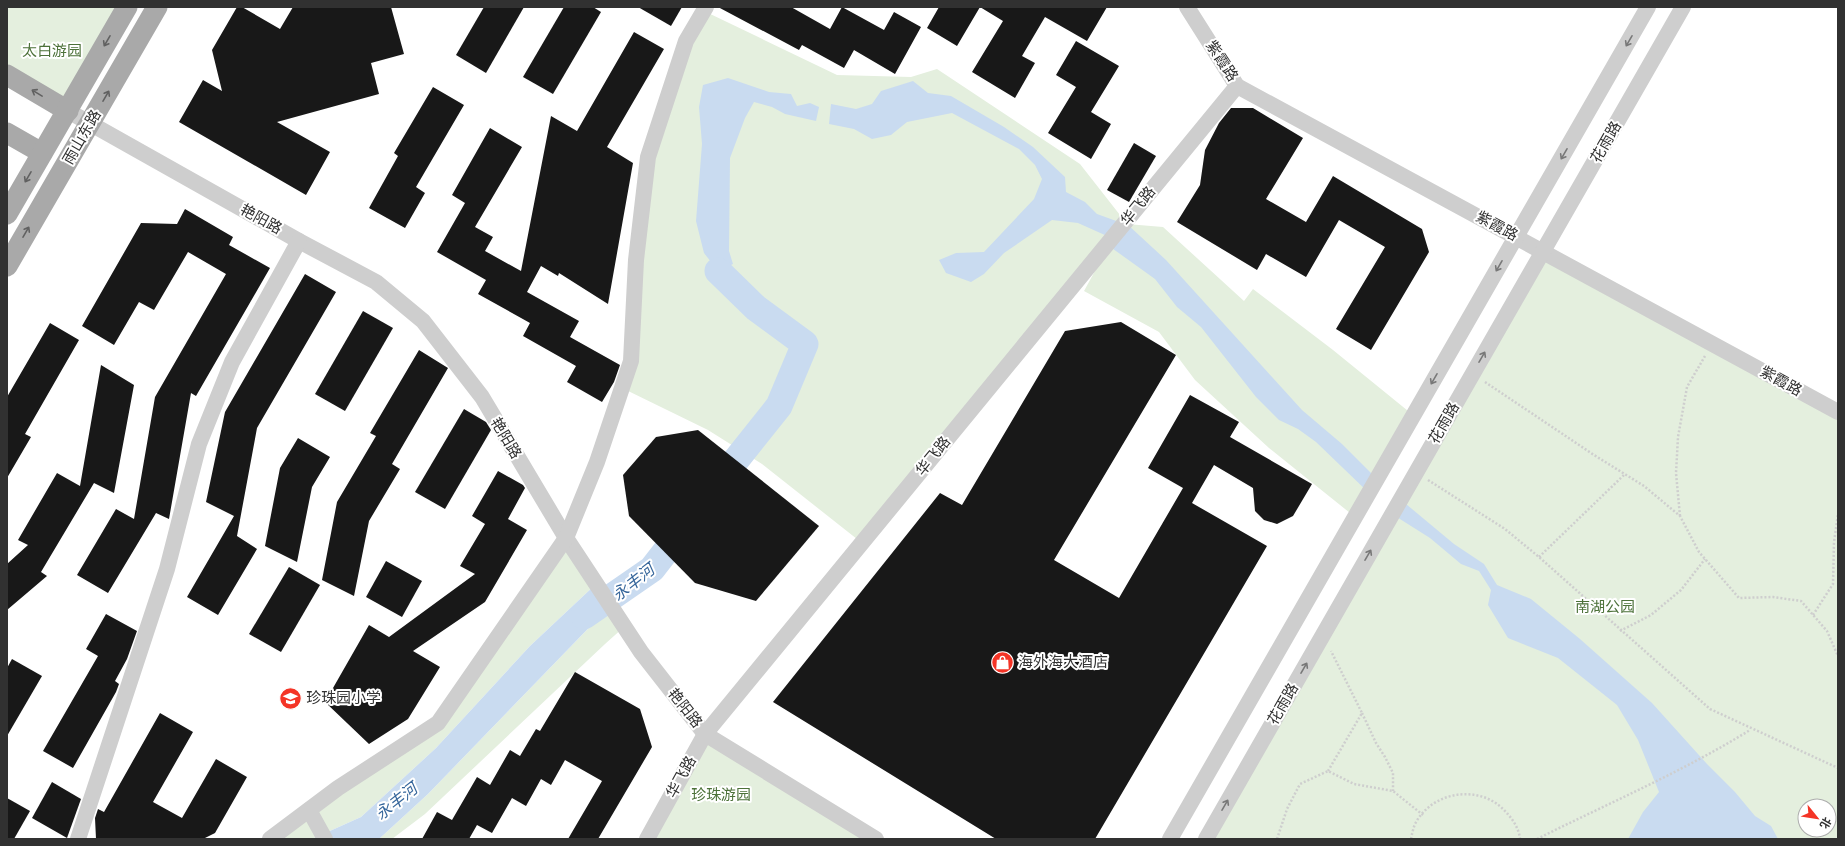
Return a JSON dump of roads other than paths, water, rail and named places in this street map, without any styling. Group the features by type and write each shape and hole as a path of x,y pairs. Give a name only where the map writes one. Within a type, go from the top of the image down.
{"main road":[{"name":"雨山东路","path":"7,214 127,7"},
{"name":"雨山东路","path":"7,266 157,7"},
{"path":"7,74 68,111"},
{"path":"7,133 42,153"}],"street":[{"path":"270,839 338,788 438,723 566,538 597,462 631,361 636,260 648,157 686,41 706,7"},
{"name":"紫霞路","path":"1187,7 1237,86 1543,250 1838,412"},
{"path":"1170,839 1648,7"},
{"name":"花雨路","path":"1206,839 1683,7"},
{"name":"华飞路","path":"647,839 705,734 1237,86"},
{"name":"艳阳路","path":"68,111 299,241 376,282 423,321 482,397 566,538 640,652 705,734 876,839"},
{"path":"78,839 166,569 199,444 232,362 299,241"},
{"path":"309,810 323,836"}],"water":[{"path":"728,78 769,92 791,94 797,106 810,103 819,107 816,121 785,114 772,107 754,102 745,118 730,158 729,251 733,264 718,271 704,253 696,221 702,144 699,107 703,85"},
{"path":"913,81 928,93 951,96 1004,127 1033,147 1065,177 1066,192 1085,202 1097,214 1119,222 1107,236 1078,223 1052,220 1004,253 984,274 971,282 946,273 939,260 956,253 984,252 1034,199 1042,179 1035,165 1019,149 952,113 907,122 891,135 872,139 854,129 829,124 831,104 856,109 872,104 881,91"},
{"path":"1127,224 1166,260 1302,410 1342,444 1377,479 1369,493 1316,442 1298,429 1279,420 1256,397 1201,327 1177,307 1155,279 1109,246"},
{"path":"1400,499 1454,544 1484,564 1497,585 1531,599 1580,639 1652,703 1707,764 1735,792 1755,816 1771,826 1778,839 1628,839 1643,812 1659,792 1638,740 1617,705 1558,658 1508,638 1488,605 1491,590 1479,571 1461,564 1430,538 1392,514"},
{"path":"596,584 610,606 428,794 379,839 312,839 361,817 436,748 530,646"}],"waterway":[{"name":"永丰河","path":"713,489 779,406 805,344 756,308 718,271"},
{"name":"永丰河","path":"584,616 652,569 687,524"}],"place":[{"name":"海外海大酒店","path":"1002,662"},
{"name":"珍珠园小学","path":"290,698"}],"park label":[{"name":"太白游园","path":"52,51"},
{"name":"南湖公园","path":"1605,607"},
{"name":"珍珠游园","path":"721,795"}]}
